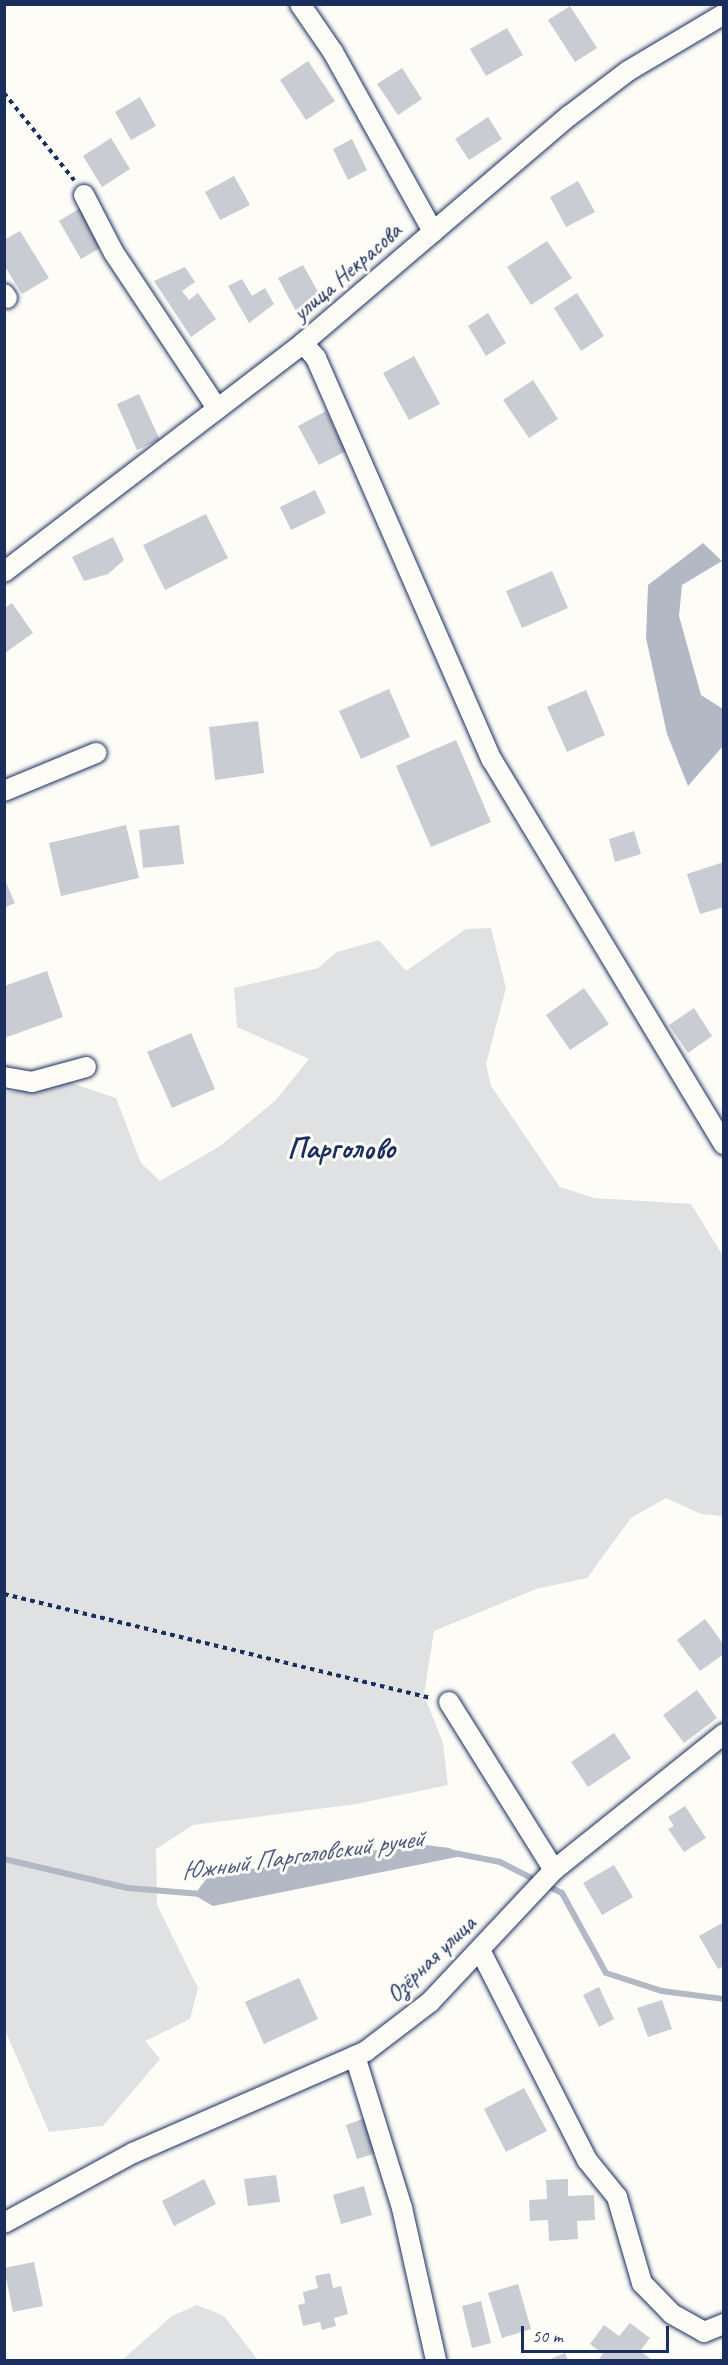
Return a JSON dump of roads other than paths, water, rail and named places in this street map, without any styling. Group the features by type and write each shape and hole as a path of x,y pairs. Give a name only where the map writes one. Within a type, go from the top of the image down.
{"street":[{"path":"300,4 333,52 433,232"},
{"name":"улица Некрасова","path":"4,572 303,343 611,84 723,14"},
{"path":"84,195 114,253 217,408"},
{"path":"303,343 316,358 492,760 723,1144"},
{"path":"4,791 96,753"},
{"path":"4,1077 32,1082 86,1067"},
{"path":"449,1702 554,1870"},
{"name":"Озёрная улица","path":"4,2223 133,2153 355,2056 430,2002 554,1870 723,1734"},
{"path":"480,1950 587,2160 617,2197 642,2283 672,2314 704,2332 723,2324"},
{"path":"355,2056 402,2208 436,2361"}],"waterway":[{"name":"Южный Парголовский ручей","path":"454,1853 500,1862 531,1878"},
{"name":"Южный Парголовский ручей","path":"4,1859 128,1888 201,1894"},
{"name":"Южный Парголовский ручей","path":"552,1888 562,1893 606,1973 662,1991 724,1999"}],"district":[{"name":"Парголово","path":"341,1148"}]}
